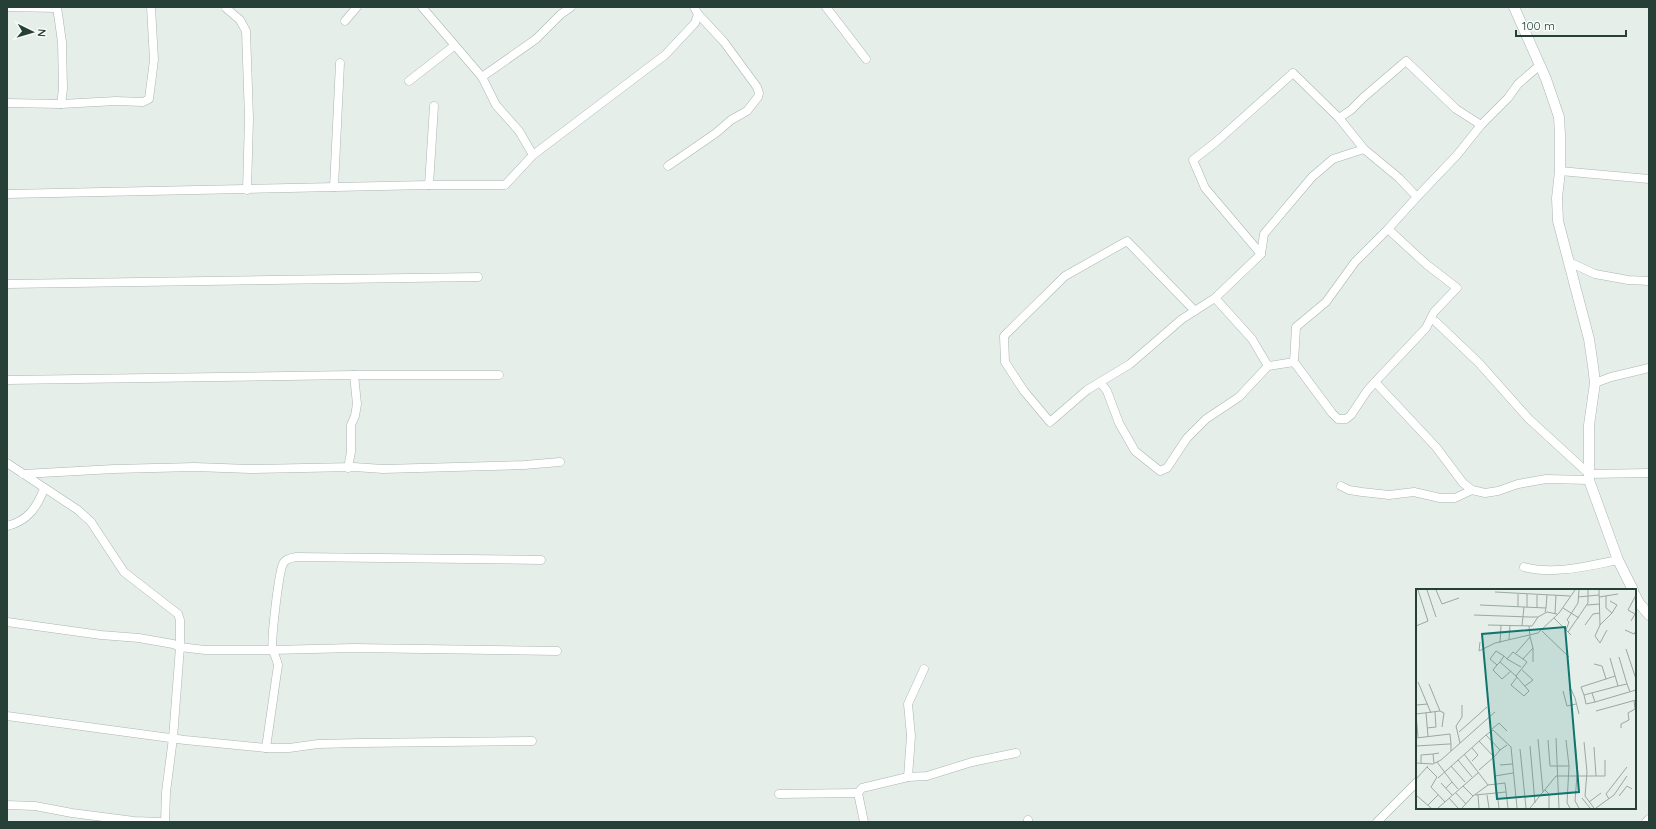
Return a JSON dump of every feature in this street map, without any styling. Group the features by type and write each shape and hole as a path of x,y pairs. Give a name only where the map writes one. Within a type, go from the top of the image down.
{"street":[{"path":"7,7 57,8 62,42 63,89 61,104"},
{"path":"7,103 61,104 116,101 143,102 149,99 154,60 151,7"},
{"path":"345,21 357,7"},
{"path":"421,7 482,77 496,105 519,131 533,155"},
{"path":"482,77 536,39 561,14 571,7"},
{"path":"826,7 866,59"},
{"path":"1514,7 1540,65 1559,117 1560,171 1557,198 1558,221 1589,339 1595,383 1589,425 1589,477 1618,560 1632,589"},
{"path":"226,8 240,20 246,31 249,118 247,190"},
{"path":"7,194 429,185 505,185 533,155 665,55 695,23 696,10"},
{"path":"668,166 716,133 730,120 747,111 758,97 759,93 757,87 724,42 696,10"},
{"path":"409,81 454,46"},
{"path":"1339,118 1351,110 1406,61 1456,109 1481,125"},
{"path":"334,187 340,63"},
{"path":"1388,229 1426,264 1457,288 1434,312 1426,328 1366,390 1351,416 1346,419 1338,419 1294,362 1296,327 1326,302 1355,262 1457,155 1481,125 1508,98 1518,84 1540,65"},
{"path":"1261,254 1205,188 1193,160 1216,142 1293,73 1339,118 1364,149 1399,178 1417,197"},
{"path":"429,185 434,106"},
{"path":"1195,311 1127,241 1065,276 1004,336 1005,362 1024,391 1050,422 1087,390 1130,364 1182,319 1195,311 1215,298 1261,254 1264,234 1312,177 1333,159 1364,149"},
{"path":"1560,171 1610,174 1649,179"},
{"path":"1569,262 1595,274 1628,280 1649,281"},
{"path":"7,284 478,277"},
{"path":"1215,298 1252,340 1268,366"},
{"path":"1436,322 1480,363 1529,419 1589,477"},
{"path":"1100,382 1107,391 1119,423 1135,451 1160,471 1167,468 1187,438 1206,419 1239,397 1268,366 1294,362"},
{"path":"1595,383 1611,377 1649,368"},
{"path":"7,380 354,375 499,375"},
{"path":"348,468 351,452 351,425 355,416 357,404 354,375"},
{"path":"1375,382 1436,446 1463,483 1472,490 1485,493 1498,491 1518,484 1546,479 1649,472"},
{"path":"23,474 114,469 195,467 383,469 501,466 560,462"},
{"path":"7,463 78,510 91,522 124,572 178,614 180,620 180,647 175,702 174,738 166,792 165,822"},
{"path":"1341,486 1349,490 1375,494 1389,495 1414,492 1440,498 1455,498 1472,490"},
{"path":"7,526 20,522 28,516 35,508 44,488"},
{"path":"266,748 278,666 277,659 272,650 283,563 296,556 541,560"},
{"path":"1524,567 1543,571 1584,567 1618,560"},
{"path":"1636,601 1649,615"},
{"path":"7,622 101,635 140,638 173,644 180,647 205,650 354,648 557,651"},
{"path":"908,777 911,736 908,704 924,669"},
{"path":"7,716 174,738 266,748 289,748 318,744 532,741"},
{"path":"858,793 862,788 869,785 908,777 927,776 972,762 1016,752"},
{"path":"1377,822 1416,783"},
{"path":"779,794 858,793"},
{"path":"858,793 864,822"},
{"path":"7,805 35,806 72,813 134,821 160,822"},
{"path":"1646,822 1649,819"}]}
